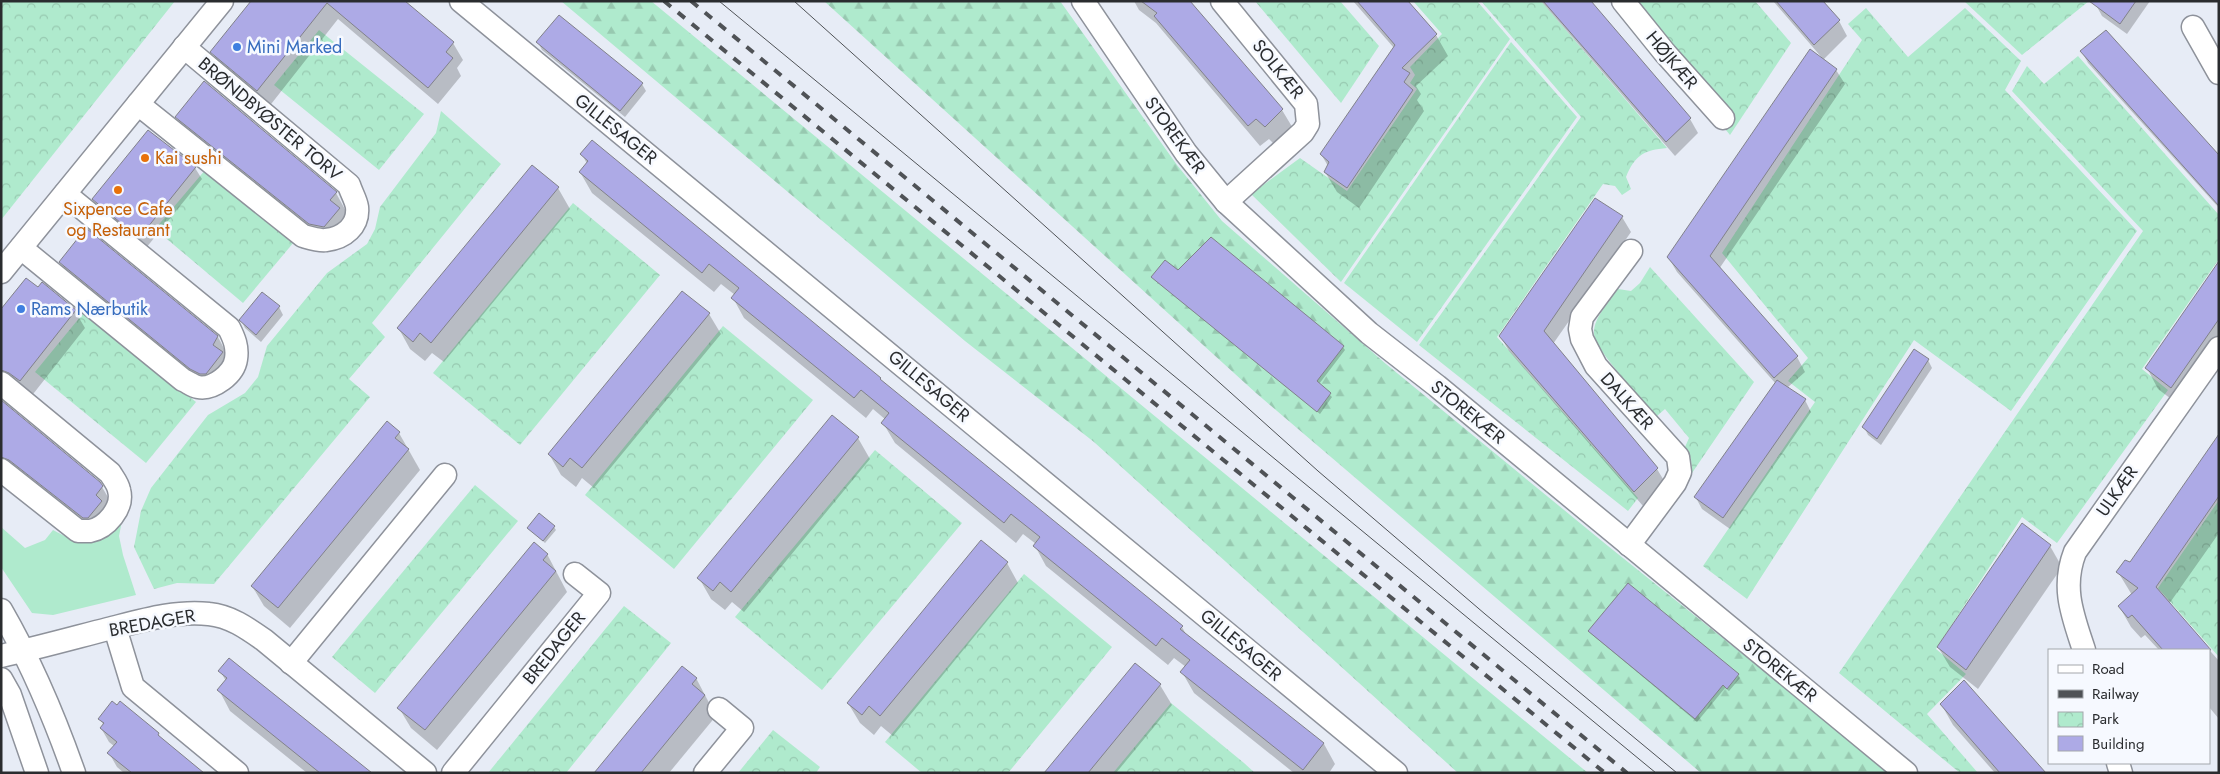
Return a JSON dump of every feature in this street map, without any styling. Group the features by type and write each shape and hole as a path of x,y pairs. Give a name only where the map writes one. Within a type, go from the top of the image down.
{"street":[{"name":"BRØNDBYØSTER TORV","path":"1,272 222,1"},
{"name":"GILLESAGER","path":"461,1 1396,773"},
{"name":"STOREKÆR","path":"1083,1 1186,153 1226,202 1369,333 1437,386 1906,773"},
{"name":"SOLKÆR","path":"1222,1 1306,104 1308,114 1308,124 1303,132 1226,202"},
{"name":"HØJKÆR","path":"1623,1 1665,54 1723,118"},
{"path":"2193,27 2219,73"},
{"name":"BRØNDBYØSTER TORV","path":"138,104 303,236 325,240 338,237 351,229 356,219 356,206 348,185 184,47"},
{"path":"21,248 183,380 199,387 213,386 228,375 236,361 236,344 229,328 65,194"},
{"name":"DALKÆR","path":"1628,545 1675,484 1680,472 1678,457 1596,366 1582,339 1580,328 1582,318 1631,251"},
{"name":"ULKÆR","path":"2084,649 2073,616 2068,584 2068,573 2076,552 2219,348"},
{"path":"1,383 110,473 120,491 119,504 114,515 103,526 90,531 78,531 1,470"},
{"path":"291,663 445,475"},
{"name":"BREDAGER","path":"453,773 598,593 575,574"},
{"path":"1,610 24,651 74,773"},
{"name":"BREDAGER","path":"1,656 151,619 189,613 210,614 243,625 425,773"},
{"path":"115,628 133,686 237,773"},
{"path":"1,679 10,695 37,773"},
{"path":"705,773 742,728 719,709"}],"green space":[{"path":"1,1 175,1 1,220"},
{"path":"561,1 651,1 1588,773 1458,773 1094,442 965,341"},
{"path":"824,1 1060,1 1177,165 1222,221 1386,364 1608,546 1891,773 1701,773 1256,393"},
{"path":"1255,1 1340,1 1379,46 1341,103"},
{"path":"1413,1 1477,1 1510,39 1341,282 1251,194 1300,158 1347,191 1417,89 1410,83 1415,75 1410,67 1442,34"},
{"path":"1481,1 1541,1 1667,148 1646,152 1633,163 1626,177 1631,189 1622,195 1615,186 1603,184 1497,337 1638,498 1628,511 1419,345 1581,117"},
{"path":"1620,1 1755,1 1791,43 1730,135"},
{"path":"1964,1 2089,1 2022,55"},
{"path":"1866,8 1908,57 1965,8 2021,61 2005,90 2137,231 2011,411 1914,340 1747,599 1703,566 1815,402 1788,381 1808,358 1722,253 1862,40 1848,24"},
{"path":"319,30 424,114 379,170 274,85"},
{"path":"1511,42 1577,117 1417,342 1344,283"},
{"path":"2078,56 2219,215 2219,259 2142,369 2168,390 2057,543 2022,517 1936,649 1966,674 1927,714 1978,773 1960,773 1839,673 2143,231 2012,91 2027,66 2044,84"},
{"path":"441,111 501,164 372,323 385,337 349,379 370,397 214,584 177,583 154,589 134,547 141,511 151,488 208,415 245,393 258,377 267,346 327,273 367,244 375,229 380,207 436,133"},
{"path":"206,169 294,242 243,303 155,229"},
{"path":"573,203 660,275 520,445 433,373"},
{"path":"1650,267 1754,382 1692,473 1691,459 1685,447 1689,438 1665,409 1657,416 1611,363 1596,341 1594,333 1599,315 1618,289 1631,291 1640,283"},
{"path":"85,311 196,402 146,463 35,372"},
{"path":"723,326 813,400 674,569 585,495"},
{"path":"875,450 962,523 822,690 735,617"},
{"path":"475,485 518,521 375,693 332,657"},
{"path":"2219,500 2219,657 2158,588"},
{"path":"123,516 119,536 136,595 53,615 32,613 1,567 1,527 25,548 45,540 53,530 75,540 83,541 90,539 97,536"},
{"path":"1024,574 1112,647 1008,773 922,773 885,742"},
{"path":"624,606 671,643 566,773 488,773"},
{"path":"1171,703 1244,763 1255,773 1113,773"},
{"path":"773,730 820,767 816,773 738,773"}],"building":[{"path":"251,1 405,1 454,42 446,52 453,58 428,88 327,3 257,91 210,52"},
{"path":"1141,1 1190,1 1283,109 1265,127 1256,119 1248,126 1154,16 1157,13"},
{"path":"1357,1 1408,1 1437,34 1402,68 1410,73 1404,82 1413,90 1347,188 1324,172 1329,162 1320,154 1395,45"},
{"path":"1543,1 1591,1 1691,118 1666,142"},
{"path":"1776,1 1823,1 1840,20 1814,45"},
{"path":"2089,1 2136,1 2120,24"},
{"path":"559,15 643,83 620,111 536,42"},
{"path":"2106,30 2219,155 2219,206 2080,51"},
{"path":"1810,49 1837,69 1710,256 1798,356 1774,378 1667,257"},
{"path":"204,81 337,192 330,200 340,208 324,227 309,224 175,117"},
{"path":"148,130 196,167 139,238 92,199"},
{"path":"592,140 880,379 1183,626 1180,629 1324,743 1303,770 1180,672 1190,660 1162,638 1156,646 1033,546 1040,537 1011,514 1004,523 881,423 889,413 861,390 854,398 731,298 739,288 709,264 702,273 579,172 588,161 580,154"},
{"path":"532,165 559,187 431,343 420,333 413,342 397,328"},
{"path":"1595,198 1623,216 1544,331 1658,468 1634,492 1499,336"},
{"path":"86,228 218,336 213,345 223,352 206,374 200,374 190,369 59,262"},
{"path":"1211,237 1344,346 1317,381 1331,393 1317,412 1151,277 1165,260 1178,270"},
{"path":"2219,261 2219,319 2171,388 2145,368"},
{"path":"26,278 38,287 42,282 76,310 20,381 1,370 1,309"},
{"path":"682,291 710,313 582,468 570,458 563,467 548,454"},
{"path":"262,292 280,306 256,335 239,320"},
{"path":"1914,349 1929,359 1877,439 1862,427"},
{"path":"1777,380 1806,399 1723,518 1694,497"},
{"path":"1,400 103,486 96,495 102,501 88,518 83,518 9,460 1,457"},
{"path":"832,415 859,437 731,592 720,582 713,591 697,578"},
{"path":"387,421 400,432 395,438 409,449 278,608 251,586"},
{"path":"2219,434 2219,496 2156,587 2211,650 2162,649 2132,615 2128,618 2118,606 2138,588 2116,572 2125,560 2130,562"},
{"path":"539,513 555,526 543,541 527,528"},
{"path":"2022,523 2051,545 1966,670 1937,647"},
{"path":"981,540 1008,562 880,716 869,706 862,715 847,703"},
{"path":"534,542 548,554 543,560 556,571 425,730 397,708"},
{"path":"1628,583 1739,674 1727,689 1723,685 1695,719 1588,631"},
{"path":"229,658 372,773 320,773 217,690 227,678 218,671"},
{"path":"1135,663 1161,684 1088,773 1044,773"},
{"path":"682,666 697,678 692,684 705,695 641,773 594,773"},
{"path":"1964,680 2046,773 2000,773 1940,704"},
{"path":"112,701 117,705 120,701 204,773 132,773 107,753 117,742 100,728 104,723 98,719"}],"tram line":[{"path":"719,1 1656,773"},
{"path":"794,1 1318,471 1485,614 1677,773"}],"railway":[{"path":"664,1 1605,773"},
{"path":"691,1 1627,773"}],"place":[{"name":"Mini Marked","path":"237,47"},
{"name":"Kai sushi","path":"145,158"},
{"name":"Sixpence Cafe og Restaurant","path":"118,190"},
{"name":"Rams Nærbutik","path":"21,309"}]}
